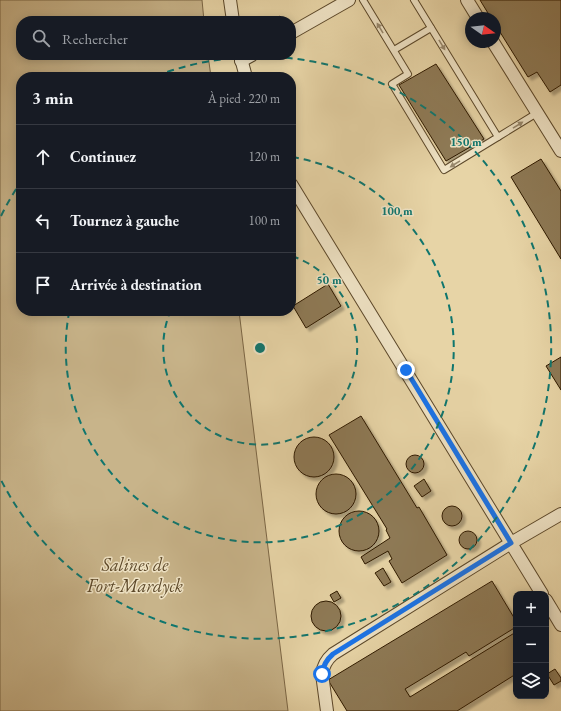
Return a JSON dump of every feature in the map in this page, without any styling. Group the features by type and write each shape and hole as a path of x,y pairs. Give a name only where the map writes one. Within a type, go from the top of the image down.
{"street":[{"path":"230,0 232,16"},
{"path":"296,30 349,0"},
{"path":"467,0 474,12"},
{"path":"497,48 561,151"},
{"path":"242,60 245,72"},
{"path":"296,192 540,591"},
{"path":"327,711 322,674 328,658 338,650 511,543 561,514"},
{"path":"549,605 561,625"}],"lane":[{"path":"363,0 408,74 392,84 444,170 537,113"},
{"path":"414,0 498,137"},
{"path":"394,50 431,28"}],"green space":[{"name":"Salines de Fort-Mardyck","path":"0,0 202,0 204,16 16,16 16,60 209,60 210,72 16,72 16,316 240,316 288,711 0,711"}],"building":[{"path":"480,0 561,0 561,85 550,92 537,72 528,77 501,34 501,12 487,12"},
{"path":"436,64 484,139 446,161 399,85"},
{"path":"541,159 561,191 561,259 511,177"},
{"path":"328,284 341,306 306,328 296,311 296,304"},
{"path":"561,357 561,390 546,366"},
{"path":"361,416 417,508 419,507 447,555 402,583 389,561 392,559 388,551 365,564 361,557 390,538 386,530 387,529 329,435"},
{"path":"314,437 322,439 328,443 332,449 334,457 332,465 328,471 322,475 314,477 306,475 300,471 296,465 294,457 296,449 300,443 306,439"},
{"path":"415,455 421,458 424,464 421,470 415,473 409,470 406,464 409,458"},
{"path":"336,474 344,476 350,480 354,486 356,494 354,502 350,508 344,512 336,514 328,512 322,508 318,502 316,494 318,486 322,480 328,476"},
{"path":"424,479 431,491 422,497 414,486"},
{"path":"452,506 459,509 462,516 459,523 452,526 445,523 442,516 445,509"},
{"path":"363,511 370,514 376,520 379,531 378,539 370,548 363,551 355,551 348,548 340,539 339,527 342,520 351,512"},
{"path":"464,531 472,531 477,536 475,547 472,549 464,549 459,544 459,536"},
{"path":"383,568 391,582 384,586 375,573"},
{"path":"492,581 513,616 513,629 469,656 466,652 405,689 410,697 513,634 513,676 457,711 347,711 328,680"},
{"path":"337,591 341,598 334,602 330,595"},
{"path":"326,601 337,605 341,616 337,627 326,631 315,627 311,616 315,605"},
{"path":"555,669 561,678 561,681 554,685 549,677 549,673"}],"route":[{"path":"322,674 325,663 333,654 511,543 406,370"}]}
